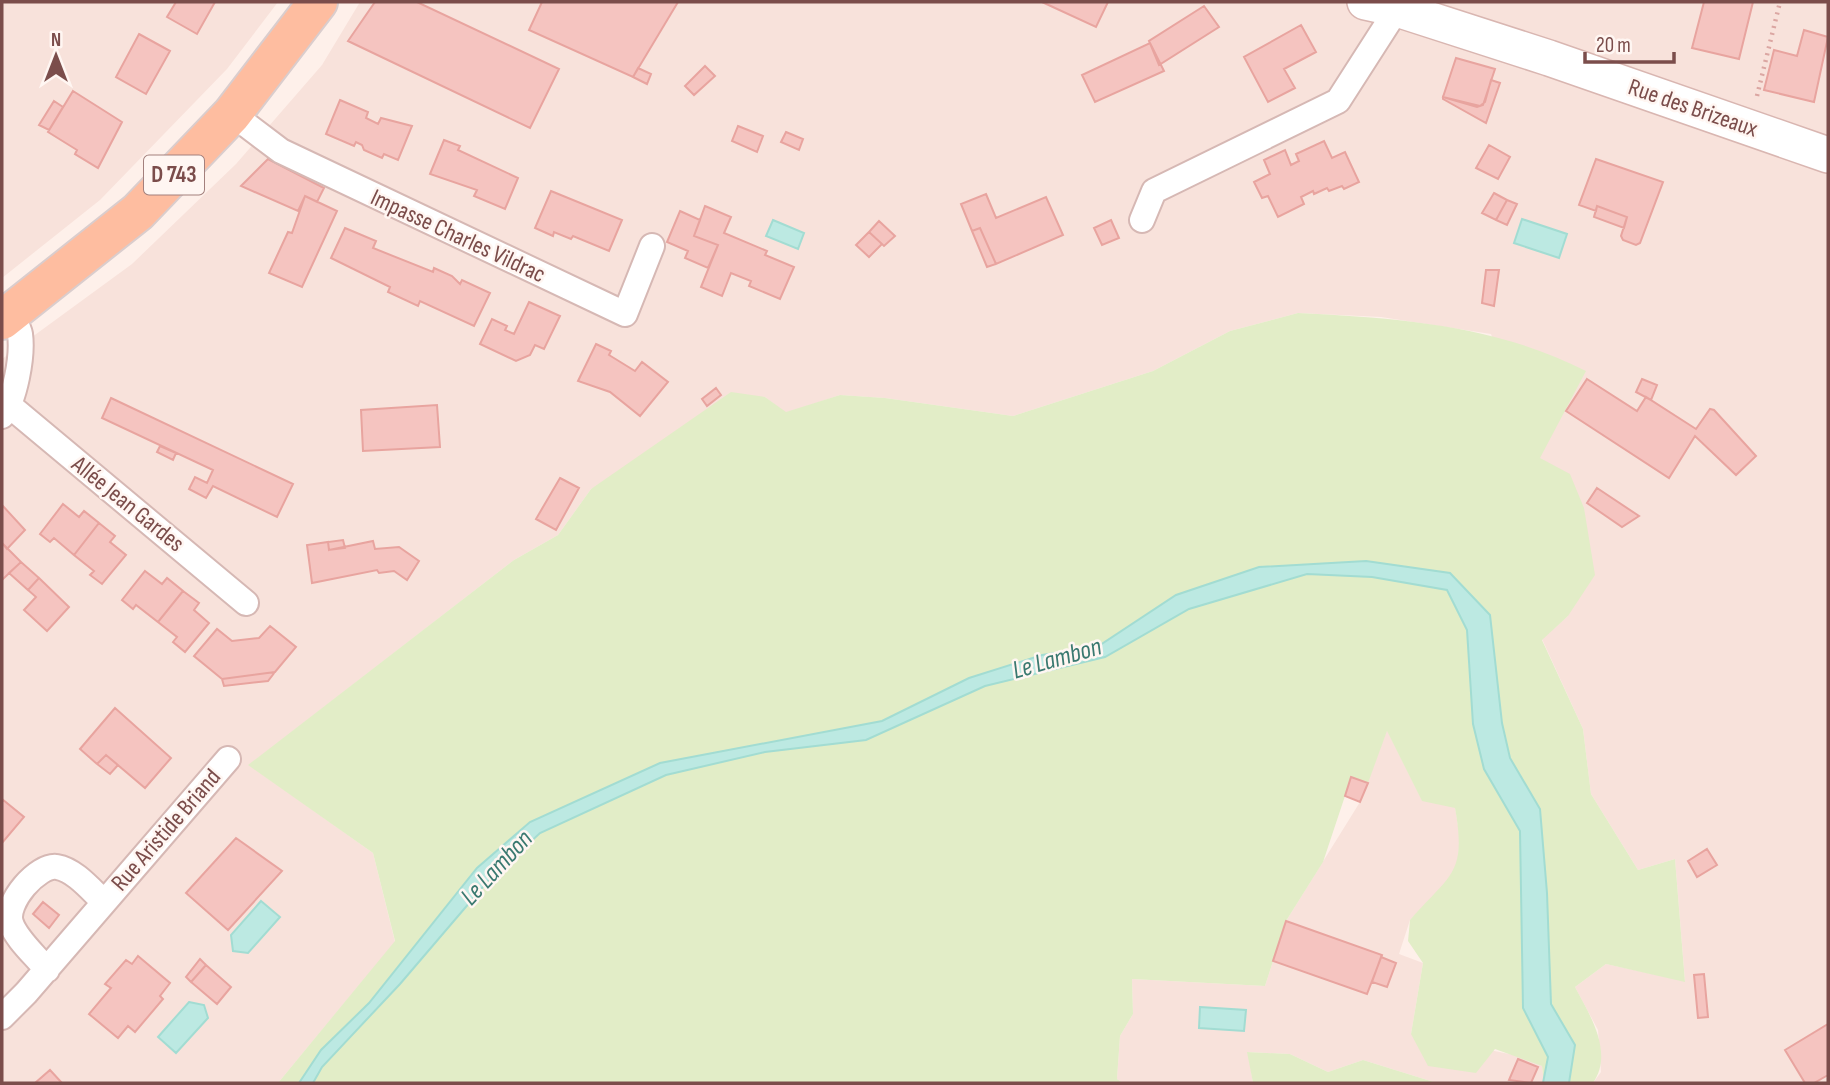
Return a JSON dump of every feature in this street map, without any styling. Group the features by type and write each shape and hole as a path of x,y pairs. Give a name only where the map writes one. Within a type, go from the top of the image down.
{"main road":[{"name":"D 743","path":"6,317 138,212 232,114 318,2"}],"street":[{"name":"Rue des Brizeaux","path":"1142,220 1154,191 1338,101 1381,5 1828,155"},
{"name":"Impasse Charles Vildrac","path":"232,114 281,151 625,314 652,246"},
{"path":"6,317 20,332 20,360 6,411"},
{"name":"Allée Jean Gardes","path":"6,411 246,603"},
{"name":"Rue Aristide Briand","path":"2,1017 47,970 228,759"},
{"name":"Rue Aristide Briand","path":"47,970 11,925 9,912 13,900 43,869 53,866 66,869 104,902"}],"path":[{"path":"1749,128 1780,2"}],"shaded area":[{"path":"2,2 278,2 227,69 100,200 2,278"},
{"path":"360,2 1828,2 1828,1083 1593,1083 1601,1072 1598,1030 1575,987 1606,964 1685,981 1675,859 1638,870 1591,794 1583,729 1542,639 1568,616 1540,458 1491,334 1381,317 1298,313 1230,331 1153,371 1013,416 885,398 840,395 786,413 765,397 591,489 558,535 514,560 249,765 373,853 395,942 278,1083 2,1083 2,359 132,264 236,164 322,65"},
{"path":"1387,730 1422,800 1455,807 1460,839 1457,866 1444,887 1410,920 1399,954 1423,963 1411,1034 1519,1056 1542,1066 1544,1083 1437,1083 1363,1060 1328,1072 1290,1054 1248,1052 1253,1083 1123,1083 1117,1079 1120,1036 1133,1014 1132,979 1265,986 1286,921 1360,802"}],"green space":[{"path":"1298,313 1409,321 1482,334 1517,343 1586,371 1540,458 1570,474 1584,508 1595,575 1568,616 1542,640 1583,729 1591,794 1638,870 1675,859 1685,982 1606,964 1575,987 1598,1034 1601,1059 1593,1083 1544,1083 1542,1066 1495,1049 1476,1073 1428,1066 1411,1034 1423,963 1408,941 1410,920 1452,872 1459,847 1458,830 1455,808 1422,801 1387,731 1368,783 1351,778 1323,862 1286,921 1265,986 1132,979 1133,1014 1120,1036 1117,1079 1123,1083 278,1083 395,941 373,853 248,765 514,560 558,535 591,489 731,392 765,397 786,412 840,395 885,398 1013,416 1153,371 1230,331"},
{"path":"1247,1052 1290,1054 1328,1072 1363,1060 1437,1083 1253,1083"}],"water":[{"path":"1522,219 1567,234 1559,258 1514,243"},
{"path":"773,220 804,233 798,249 766,236"},
{"name":"Le Lambon","path":"1366,561 1450,573 1490,615 1502,723 1510,758 1540,809 1547,893 1551,1004 1575,1045 1569,1083 1543,1083 1548,1057 1523,1008 1520,831 1484,769 1473,724 1467,630 1447,590 1372,577 1307,574 1189,609 1105,657 985,686 866,740 765,752 666,775 540,833 488,881 400,984 322,1067 313,1083 299,1083 321,1050 369,1003 477,868 530,822 660,763 882,721 969,678 1042,655 1097,647 1176,595 1259,567"},
{"path":"261,901 280,917 248,953 233,951 231,935"},
{"path":"189,1002 204,1005 208,1018 176,1053 158,1037"},
{"path":"1200,1007 1246,1010 1244,1031 1199,1028"}],"building":[{"path":"176,2 215,2 197,34 167,17"},
{"path":"375,2 417,2 559,69 530,128 348,41"},
{"path":"542,2 678,2 633,77 529,30"},
{"path":"1042,2 1108,2 1096,27"},
{"path":"1704,2 1753,2 1739,59 1692,48"},
{"path":"1204,6 1219,27 1159,65 1149,41"},
{"path":"1301,25 1316,52 1284,69 1295,88 1268,102 1244,57"},
{"path":"1804,30 1828,37 1814,102 1764,90 1774,50 1797,56"},
{"path":"139,34 170,51 146,94 116,77"},
{"path":"1150,43 1164,71 1095,102 1082,75"},
{"path":"1456,58 1495,69 1483,105 1477,107 1443,97"},
{"path":"705,66 715,76 694,95 685,86"},
{"path":"638,68 651,74 647,84 633,77"},
{"path":"1491,80 1500,83 1486,123 1443,99 1480,106 1485,102"},
{"path":"73,91 122,122 98,168 75,154 77,150 48,132"},
{"path":"340,100 368,112 366,118 378,124 381,118 412,126 398,160 384,154 382,158 364,150 362,145 356,142 354,146 326,134"},
{"path":"54,101 63,107 49,130 39,125"},
{"path":"738,126 763,136 757,152 732,141"},
{"path":"786,132 803,139 799,150 781,142"},
{"path":"444,140 460,146 458,150 518,178 505,209 474,196 477,190 430,174"},
{"path":"1324,141 1332,158 1345,152 1359,182 1344,189 1342,186 1329,191 1327,188 1314,194 1313,191 1301,197 1304,204 1278,217 1268,196 1262,198 1254,182 1270,174 1264,160 1285,150 1291,165 1299,161 1296,154"},
{"path":"1489,145 1510,157 1498,179 1476,168"},
{"path":"268,159 324,188 317,202 305,196 298,211 241,186"},
{"path":"1596,159 1663,182 1640,243 1636,245 1623,240 1621,236 1627,217 1597,206 1596,211 1579,205"},
{"path":"551,191 622,220 609,251 573,236 571,239 554,232 553,236 535,228"},
{"path":"1494,193 1507,200 1496,220 1482,213"},
{"path":"986,194 996,218 1046,197 1063,235 996,264 980,228 972,231 961,204"},
{"path":"305,196 337,211 302,287 269,273 288,232 292,233"},
{"path":"1507,200 1517,204 1507,225 1496,220"},
{"path":"705,206 731,217 724,233 767,251 765,255 794,267 780,299 749,286 751,281 731,273 722,296 701,287 718,245 694,236"},
{"path":"1597,206 1627,217 1624,228 1594,217"},
{"path":"680,211 700,220 694,236 718,245 708,268 685,258 688,251 667,242"},
{"path":"1111,220 1119,238 1102,245 1094,228"},
{"path":"879,221 895,236 884,246 869,232"},
{"path":"345,228 376,241 373,248 433,272 434,268 452,276 460,284 462,280 490,293 474,326 420,301 418,306 388,292 390,287 331,258"},
{"path":"980,228 996,264 987,267 972,231"},
{"path":"869,232 882,244 869,257 856,245"},
{"path":"1486,270 1499,270 1494,306 1482,303"},
{"path":"529,302 560,316 544,349 535,345 530,355 516,361 480,344 492,319 507,326 505,330 514,334"},
{"path":"596,344 611,351 609,355 635,371 642,362 668,382 640,416 610,392 578,381"},
{"path":"1587,379 1637,411 1646,397 1696,429 1710,409 1714,410 1756,456 1736,475 1695,436 1669,478 1566,411"},
{"path":"1642,379 1657,385 1651,400 1636,392"},
{"path":"716,388 721,395 707,406 702,399"},
{"path":"111,398 293,484 277,517 213,486 206,498 189,489 195,477 207,483 213,470 102,418"},
{"path":"437,405 440,447 363,451 361,410"},
{"path":"160,446 176,453 173,460 157,452"},
{"path":"560,478 579,488 556,530 536,519"},
{"path":"1597,488 1639,516 1622,527 1587,503"},
{"path":"63,504 79,517 84,511 99,523 74,555 54,538 50,542 40,534"},
{"path":"2,505 25,530 7,549 2,543"},
{"path":"99,523 115,536 110,542 126,555 102,584 90,575 94,571 74,555"},
{"path":"343,540 345,548 329,550 328,542"},
{"path":"373,541 375,549 399,547 419,561 407,580 394,571 379,573 377,570 312,583 307,545 328,542 329,550"},
{"path":"2,543 21,562 2,580"},
{"path":"21,562 39,578 28,590 9,573"},
{"path":"145,571 162,584 167,578 183,591 158,622 136,605 133,609 122,600"},
{"path":"39,578 69,607 47,631 24,610 36,597 28,590"},
{"path":"183,591 199,603 194,610 209,623 185,652 173,642 177,637 158,622"},
{"path":"270,626 296,647 275,672 222,679 194,656 217,629 232,641 259,638"},
{"path":"275,672 268,681 224,686 222,679"},
{"path":"115,708 171,758 145,788 106,755 97,764 80,749"},
{"path":"106,755 118,765 110,774 97,764"},
{"path":"1351,777 1368,783 1360,802 1345,796"},
{"path":"2,799 24,817 2,843"},
{"path":"236,838 282,871 228,930 186,893"},
{"path":"1707,849 1717,865 1697,877 1688,861"},
{"path":"43,902 59,915 49,928 33,914"},
{"path":"1286,921 1382,955 1367,994 1273,961"},
{"path":"138,956 170,983 160,996 163,999 135,1032 128,1026 118,1038 89,1014 111,988 105,984 126,960 132,964"},
{"path":"1381,957 1396,963 1387,987 1372,982"},
{"path":"200,959 206,965 191,982 186,977"},
{"path":"206,965 231,987 217,1004 191,982"},
{"path":"1704,974 1708,1017 1698,1018 1694,975"},
{"path":"1828,1024 1828,1075 1814,1083 1805,1083 1785,1050"},
{"path":"1518,1059 1538,1067 1531,1083 1509,1080"},
{"path":"50,1070 62,1083 35,1083"}]}
